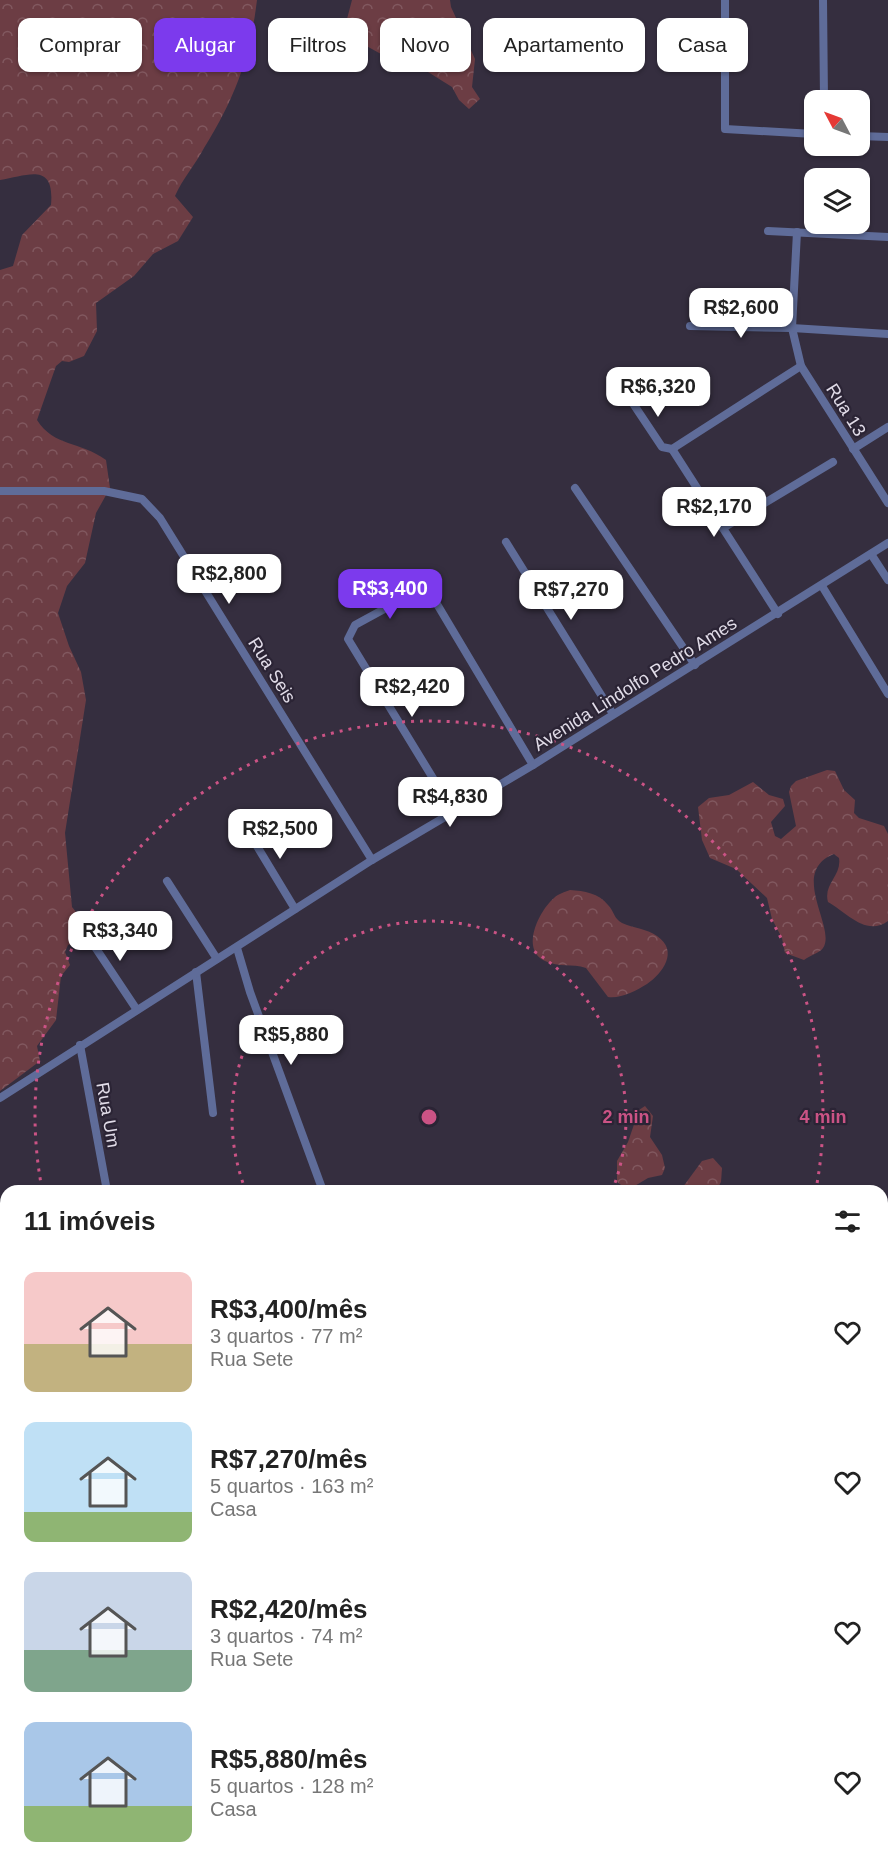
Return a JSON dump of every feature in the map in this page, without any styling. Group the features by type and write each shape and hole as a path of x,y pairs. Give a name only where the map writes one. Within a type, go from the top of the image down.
{"street":[{"path":"725,0 725,129 804,133"},
{"path":"823,0 824,90"},
{"path":"870,136 888,137"},
{"path":"768,231 888,237"},
{"name":"Rua 13","path":"797,232 792,328 801,366 888,503"},
{"path":"690,326 792,328 888,334"},
{"path":"632,402 662,447 672,449 801,366"},
{"path":"853,449 888,427"},
{"path":"672,449 778,614"},
{"path":"723,528 832,462"},
{"path":"574,488 695,665"},
{"name":"Rua Seis","path":"0,490 104,491 142,499 160,518 372,860"},
{"path":"506,542 614,714"},
{"name":"Avenida Lindolfo Pedro Ames","path":"0,1098 372,860 695,665 888,543"},
{"path":"871,554 888,580"},
{"path":"822,586 888,694"},
{"path":"453,811 348,639 355,625 421,589 428,589 532,765"},
{"path":"243,823 295,909"},
{"path":"167,881 217,959"},
{"path":"83,929 137,1010"},
{"path":"237,948 250,992 321,1185"},
{"path":"196,972 213,1113"},
{"name":"Rua Um","path":"80,1045 106,1185"}],"green space":[{"path":"0,0 257,0 254,18 154,18 154,72 241,72 240,77 215,130 175,196 193,217 178,241 153,254 134,276 96,303 97,331 84,356 69,362 62,361 56,366 37,420 44,429 59,440 106,460 110,488 96,513 85,563 67,586 58,613 81,672 86,700 65,833 72,907 81,918 75,943 68,945 65,952 70,965 61,976 56,1020 37,1046 40,1061 0,1091 0,270 13,266 22,235 51,205 51,191 49,182 37,174 0,180"},
{"path":"352,0 450,0 456,18 380,18 380,53 368,47 368,18 347,18"},
{"path":"471,50 475,59 472,87 480,99 469,109 459,100 452,87 428,72 471,72"},
{"path":"827,770 835,771 844,790 855,800 854,813 859,818 884,826 888,834 888,921 880,925 864,925 828,902 828,890 839,864 839,858 834,854 821,862 815,873 816,900 826,939 822,950 804,960 785,953 782,938 772,919 767,898 736,869 710,858 702,840 698,807 709,798 729,795 753,782 769,795 783,799 785,806 771,822 775,836 781,839 796,826 789,792 791,786 796,781"},
{"path":"570,890 596,895 610,907 619,921 649,932 664,942 668,955 666,962 653,979 628,994 608,997 586,968 550,963 538,955 533,939 538,920 554,898"},
{"path":"645,1106 653,1116 650,1137 662,1155 665,1168 662,1175 648,1178 636,1185 621,1185 617,1182 617,1161 628,1142 639,1110"},
{"path":"713,1158 722,1168 719,1185 684,1185 702,1161"}]}
